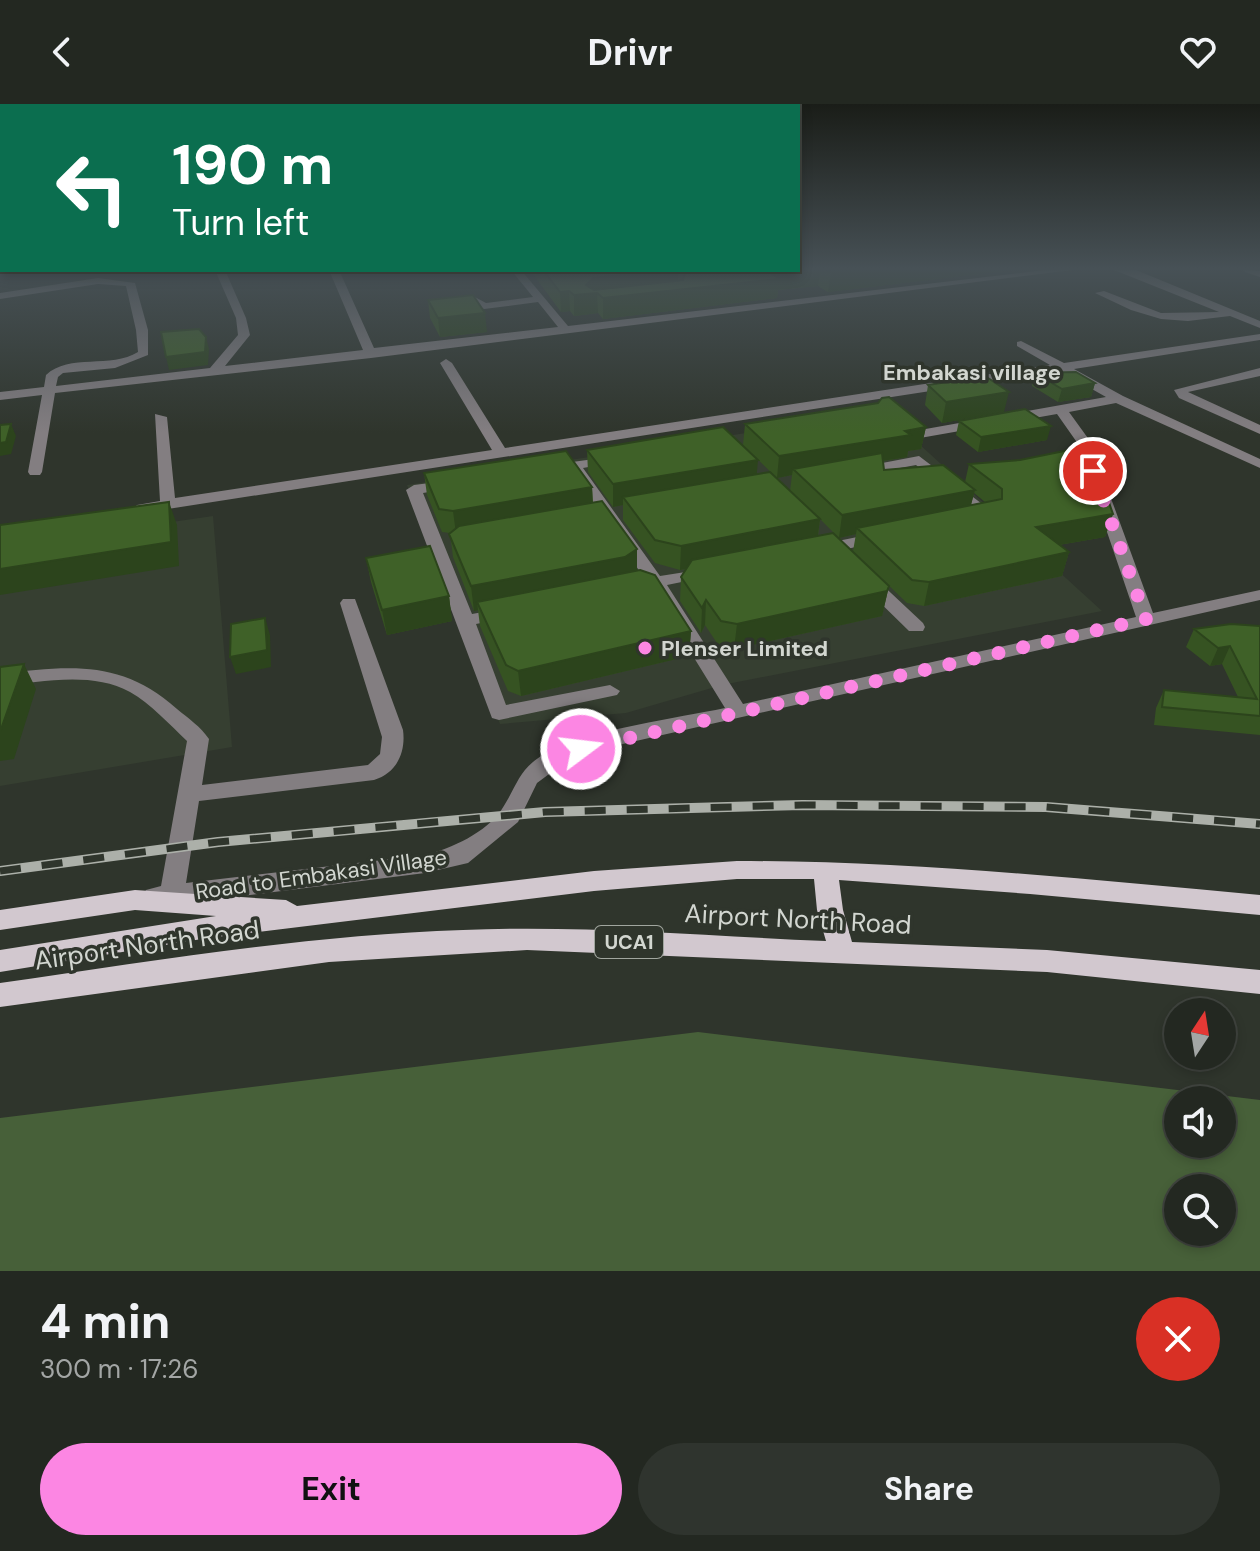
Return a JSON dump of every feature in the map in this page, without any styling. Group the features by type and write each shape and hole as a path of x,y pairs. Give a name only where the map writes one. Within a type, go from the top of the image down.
{"main road":[{"name":"Airport North Road","path":"0,961 208,927 594,881 737,870 825,870 1030,884 1260,905"},
{"path":"825,870 830,910 842,952"},
{"name":"Airport North Road","path":"0,920 135,900 253,906 321,914"},
{"name":"Airport North Road","path":"0,995 358,946 446,939 527,939 1047,961 1260,982"}],"street":[{"path":"35,472 54,372 127,361 144,353 139,324"},
{"path":"213,372 244,335 242,324"},
{"path":"358,324 371,354"},
{"path":"561,324 566,330"},
{"path":"0,396 612,324"},
{"path":"122,511 1260,337"},
{"path":"1021,344 1118,399 1260,464"},
{"path":"446,363 501,453"},
{"path":"1260,372 1180,390 1184,395 1260,430"},
{"path":"920,434 1118,399"},
{"path":"1061,410 1083,441 1146,619"},
{"path":"160,417 168,504"},
{"path":"525,473 634,456"},
{"path":"846,473 919,460 988,516 972,519"},
{"path":"572,465 611,515 738,712"},
{"path":"462,483 414,490 444,545 466,621 499,713 610,691"},
{"path":"803,553 838,552 894,535"},
{"path":"838,552 916,627"},
{"path":"612,591 729,568"},
{"name":"Road to Embakasi Village","path":"135,900 425,864 459,856 510,816 528,778 560,755 602,742 1260,595"},
{"path":"190,794 374,772 391,758 395,745 392,730 349,603"},
{"path":"466,621 525,609"},
{"path":"0,680 76,674 117,680 135,686 198,739 172,894"}],"shaded area":[{"path":"884,412 1102,611 722,685 626,713 500,724 407,485"},
{"path":"213,516 232,747 0,786 0,547"}],"green space":[{"path":"698,1032 1164,1088 1164,1158 1236,1158 1236,1097 1260,1100 1260,1271 0,1271 0,1118"}],"building":[{"path":"199,329 206,337 205,352 166,357 161,332"},
{"path":"1076,372 1095,383 1062,389 1035,373"},
{"path":"985,376 1009,392 946,402 928,385"},
{"path":"889,397 926,427 905,431 911,435 779,456 745,424 878,403 882,398"},
{"path":"1025,409 1051,426 981,437 959,421"},
{"path":"11,424 6,442 0,443 0,425"},
{"path":"723,427 758,460 613,484 587,450"},
{"path":"1089,446 1113,514 1036,527 1069,552 929,582 912,580 857,528 1002,499 1002,489 969,464 1020,460"},
{"path":"566,451 592,487 453,511 439,509 424,473"},
{"path":"882,453 884,470 943,465 975,490 842,515 793,469"},
{"path":"770,472 820,519 681,546 655,540 623,497"},
{"path":"602,501 637,549 625,557 471,586 449,534 459,526"},
{"path":"169,502 171,542 0,569 0,525"},
{"path":"833,533 889,586 887,591 737,624 721,621 706,600 702,608 681,577 692,560"},
{"path":"430,546 449,596 382,610 366,558"},
{"path":"640,570 655,575 691,631 518,671 506,665 477,602"},
{"path":"265,618 267,650 230,657 231,624"},
{"path":"1231,624 1260,626 1260,716 1162,707 1164,690 1257,699 1230,646 1218,648 1194,629"},
{"path":"24,664 0,732 0,667"}],"railway":[{"path":"0,871 218,842 545,812 802,805 1046,807 1260,824"}],"place":[{"name":"Plenser Limited","path":"645,648"}],"district":[{"name":"Embakasi village","path":"972,372"}],"route":[{"path":"581,749 1146,619 1093,471"}]}
